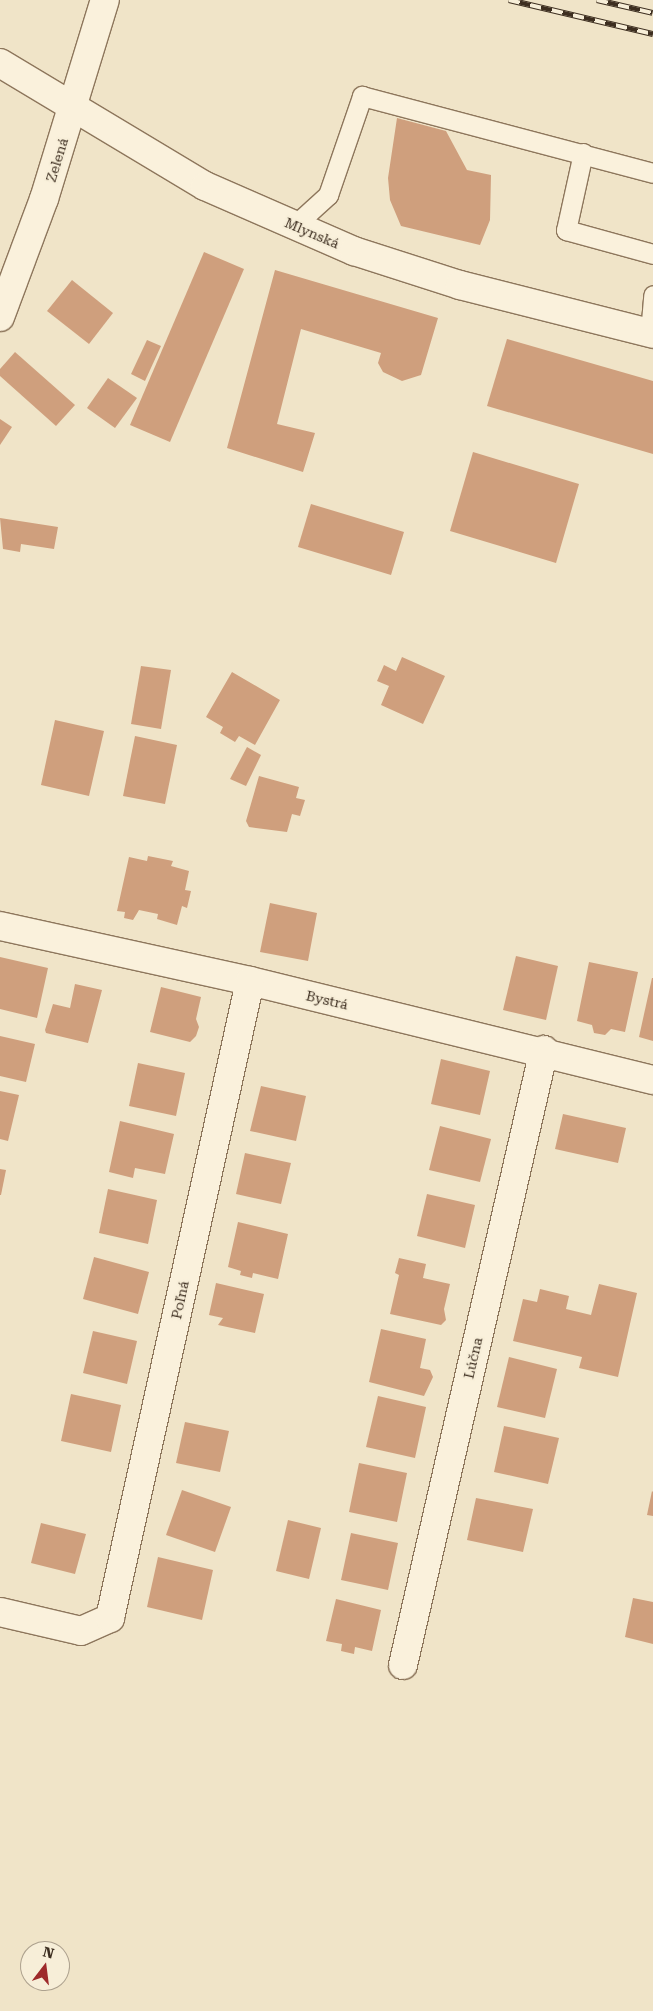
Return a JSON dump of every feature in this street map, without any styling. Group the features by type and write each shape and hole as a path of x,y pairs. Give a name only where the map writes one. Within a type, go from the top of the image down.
{"street":[{"name":"Zelená","path":"0,316 44,199 105,0"},
{"name":"Mlynská","path":"0,63 204,186 295,225 407,269 565,313 651,333"},
{"name":"Bystrá","path":"0,926 250,981 544,1050 653,1080"},
{"name":"Poľná","path":"0,1612 81,1631 110,1618 250,981"},
{"name":"Lúčna","path":"403,1666 544,1050"}],"lane":[{"path":"295,225 328,195 362,96 653,173"},
{"path":"583,153 566,230 653,254"},
{"path":"651,333 653,296"}],"building":[{"path":"397,118 446,131 467,170 491,175 490,220 480,245 401,226 390,200 388,178"},
{"path":"204,252 244,269 170,442 130,425"},
{"path":"275,270 438,318 421,375 402,381 383,372 378,363 381,353 301,329 277,424 315,433 303,472 227,448"},
{"path":"72,280 113,313 89,344 47,311"},
{"path":"507,339 653,381 653,454 487,406"},
{"path":"147,340 161,346 145,381 131,374"},
{"path":"15,352 75,405 56,426 0,376 0,369"},
{"path":"108,378 137,398 115,428 87,408"},
{"path":"0,419 12,427 0,445"},
{"path":"473,452 579,484 556,563 450,531"},
{"path":"311,504 404,532 391,575 298,547"},
{"path":"0,518 58,527 54,549 21,544 20,552 3,549"},
{"path":"402,657 445,676 423,724 381,705 389,686 377,681 384,665 396,671"},
{"path":"141,666 171,670 161,729 131,724"},
{"path":"232,672 280,700 255,745 239,736 235,742 220,733 223,727 206,717"},
{"path":"55,720 104,731 89,796 41,785"},
{"path":"135,736 177,745 165,804 123,796"},
{"path":"247,747 261,755 246,786 230,779"},
{"path":"259,776 299,787 296,798 305,800 300,816 292,814 287,832 249,827 246,821"},
{"path":"148,856 173,861 171,866 189,871 185,890 191,891 187,908 182,906 177,925 157,919 158,914 139,910 133,920 124,918 125,912 117,911 129,857 147,861"},
{"path":"270,903 317,913 308,961 260,952"},
{"path":"516,956 558,966 546,1020 503,1010"},
{"path":"0,957 48,968 37,1018 0,1009"},
{"path":"589,962 638,972 625,1032 611,1029 605,1035 594,1033 592,1025 577,1021"},
{"path":"653,978 653,1041 639,1037"},
{"path":"75,984 102,990 88,1043 46,1033 45,1030 53,1004 70,1008"},
{"path":"161,987 201,997 196,1019 199,1027 196,1036 190,1042 150,1032"},
{"path":"0,1036 35,1044 26,1082 0,1076"},
{"path":"441,1059 490,1071 480,1115 431,1104"},
{"path":"138,1063 185,1073 176,1116 129,1106"},
{"path":"261,1086 306,1096 296,1141 250,1131"},
{"path":"0,1091 19,1095 8,1141 0,1139"},
{"path":"563,1114 626,1128 618,1163 555,1149"},
{"path":"120,1121 174,1134 165,1174 135,1168 133,1178 109,1172"},
{"path":"440,1126 491,1139 480,1182 429,1170"},
{"path":"245,1153 291,1163 281,1204 236,1194"},
{"path":"0,1169 6,1170 1,1195 0,1195"},
{"path":"108,1189 157,1200 148,1244 99,1233"},
{"path":"427,1194 475,1205 465,1248 417,1236"},
{"path":"238,1222 288,1234 278,1279 253,1273 252,1278 240,1275 241,1271 228,1267"},
{"path":"94,1257 149,1272 138,1314 83,1299"},
{"path":"399,1258 426,1264 423,1278 450,1284 444,1309 446,1320 441,1325 390,1314 399,1275 395,1273"},
{"path":"216,1283 264,1294 255,1333 218,1325 223,1318 209,1315"},
{"path":"599,1284 637,1293 618,1377 579,1368 582,1357 513,1341 523,1299 537,1302 540,1289 569,1296 566,1309 591,1315"},
{"path":"381,1329 426,1339 420,1368 430,1370 433,1377 424,1396 369,1382"},
{"path":"93,1331 137,1341 127,1384 83,1373"},
{"path":"509,1357 557,1369 545,1418 497,1407"},
{"path":"71,1394 121,1405 111,1452 61,1441"},
{"path":"378,1396 426,1407 415,1458 366,1447"},
{"path":"185,1422 229,1431 220,1472 176,1463"},
{"path":"504,1426 559,1438 548,1484 494,1472"},
{"path":"359,1463 407,1473 397,1522 349,1512"},
{"path":"182,1490 231,1507 215,1552 166,1535"},
{"path":"653,1492 653,1516 647,1515"},
{"path":"476,1498 533,1509 523,1552 467,1540"},
{"path":"288,1520 321,1528 309,1579 276,1571"},
{"path":"41,1523 86,1534 75,1574 31,1563"},
{"path":"351,1533 398,1543 388,1590 341,1580"},
{"path":"158,1557 213,1570 202,1620 147,1607"},
{"path":"633,1598 653,1602 653,1644 625,1637"},
{"path":"336,1599 381,1610 372,1651 355,1647 354,1654 341,1651 342,1644 326,1641"}],"railway":[{"path":"509,0 653,34"},
{"path":"597,0 653,13"}]}
